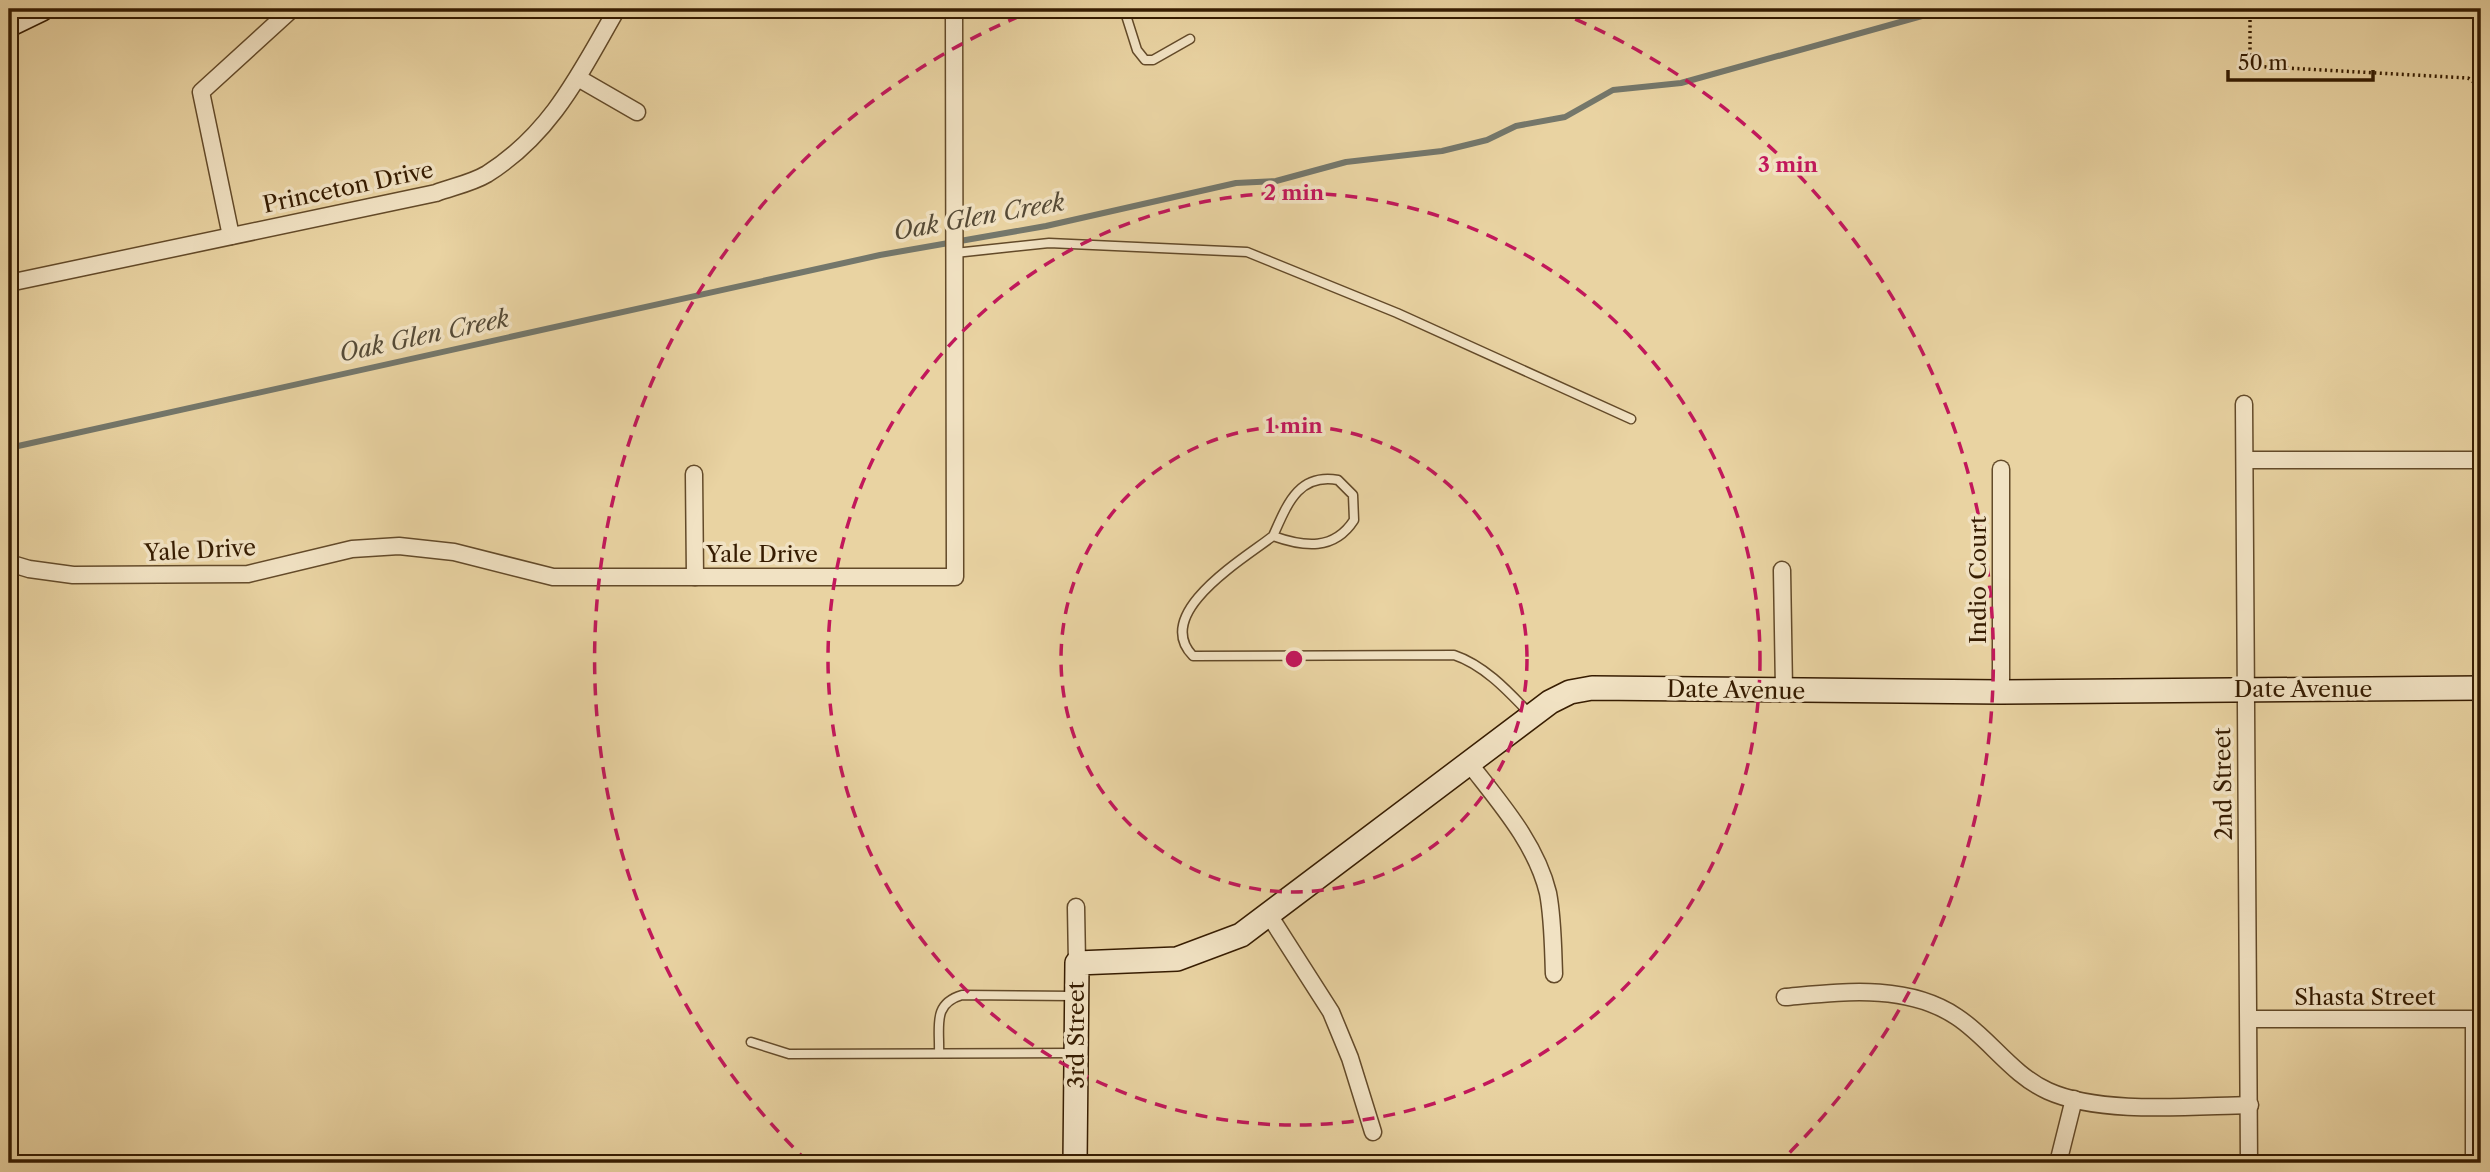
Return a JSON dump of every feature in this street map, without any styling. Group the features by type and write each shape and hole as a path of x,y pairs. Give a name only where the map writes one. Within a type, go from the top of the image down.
{"street":[{"path":"9,25 43,9"},
{"path":"231,236 201,92 292,9"},
{"name":"Princeton Drive","path":"9,283 436,193 485,175 530,141 566,100 617,9"},
{"name":"Yale Drive","path":"9,563 29,569 73,575 248,574 352,549 399,545 454,552 553,577 955,577 954,9"},
{"path":"578,78 637,112"},
{"name":"2nd Street","path":"2244,404 2249,1163"},
{"path":"2245,460 2481,460"},
{"name":"Indio Court","path":"2001,469 2001,692"},
{"path":"694,474 695,577"},
{"path":"1782,570 1784,690"},
{"name":"Date Avenue","path":"1077,963 1177,959 1241,935 1531,716 1570,692 1592,688 2001,692 2481,688"},
{"path":"1469,763 1522,832 1535,860 1547,891 1554,974"},
{"name":"3rd Street","path":"1075,1163 1076,907"},
{"path":"1269,915 1331,1012 1350,1058 1373,1132"},
{"path":"1785,997 1875,992 1900,994 1956,1016 2026,1077 2048,1091 2074,1098 2143,1107 2250,1105"},
{"name":"Shasta Street","path":"2249,1020 2478,1020"},
{"path":"2474,1163 2478,1020"},
{"path":"2058,1163 2074,1098"}],"lane":[{"path":"1124,9 1137,50 1145,60 1153,60 1191,39"},
{"path":"955,253 1049,243 1247,252 1397,313 1631,419"},
{"path":"1273,536 1306,545 1321,545 1335,540 1354,520 1353,495 1338,480 1315,479 1305,484 1288,502 1273,536 1202,591 1192,604 1184,618 1183,631 1188,650 1194,656 1454,655 1472,662 1510,693 1531,716"},
{"path":"939,1053 941,1009 946,1000 961,995 1077,996"},
{"path":"751,1042 789,1054 1076,1053"}],"path":[{"path":"2250,9 2250,66 2468,78 2481,87"}],"waterway":[{"name":"Oak Glen Creek","path":"9,448 880,255 1046,226 1236,183 1276,181 1346,162 1442,151 1487,140 1516,126 1565,117 1613,90 1681,83 1947,9"}]}
